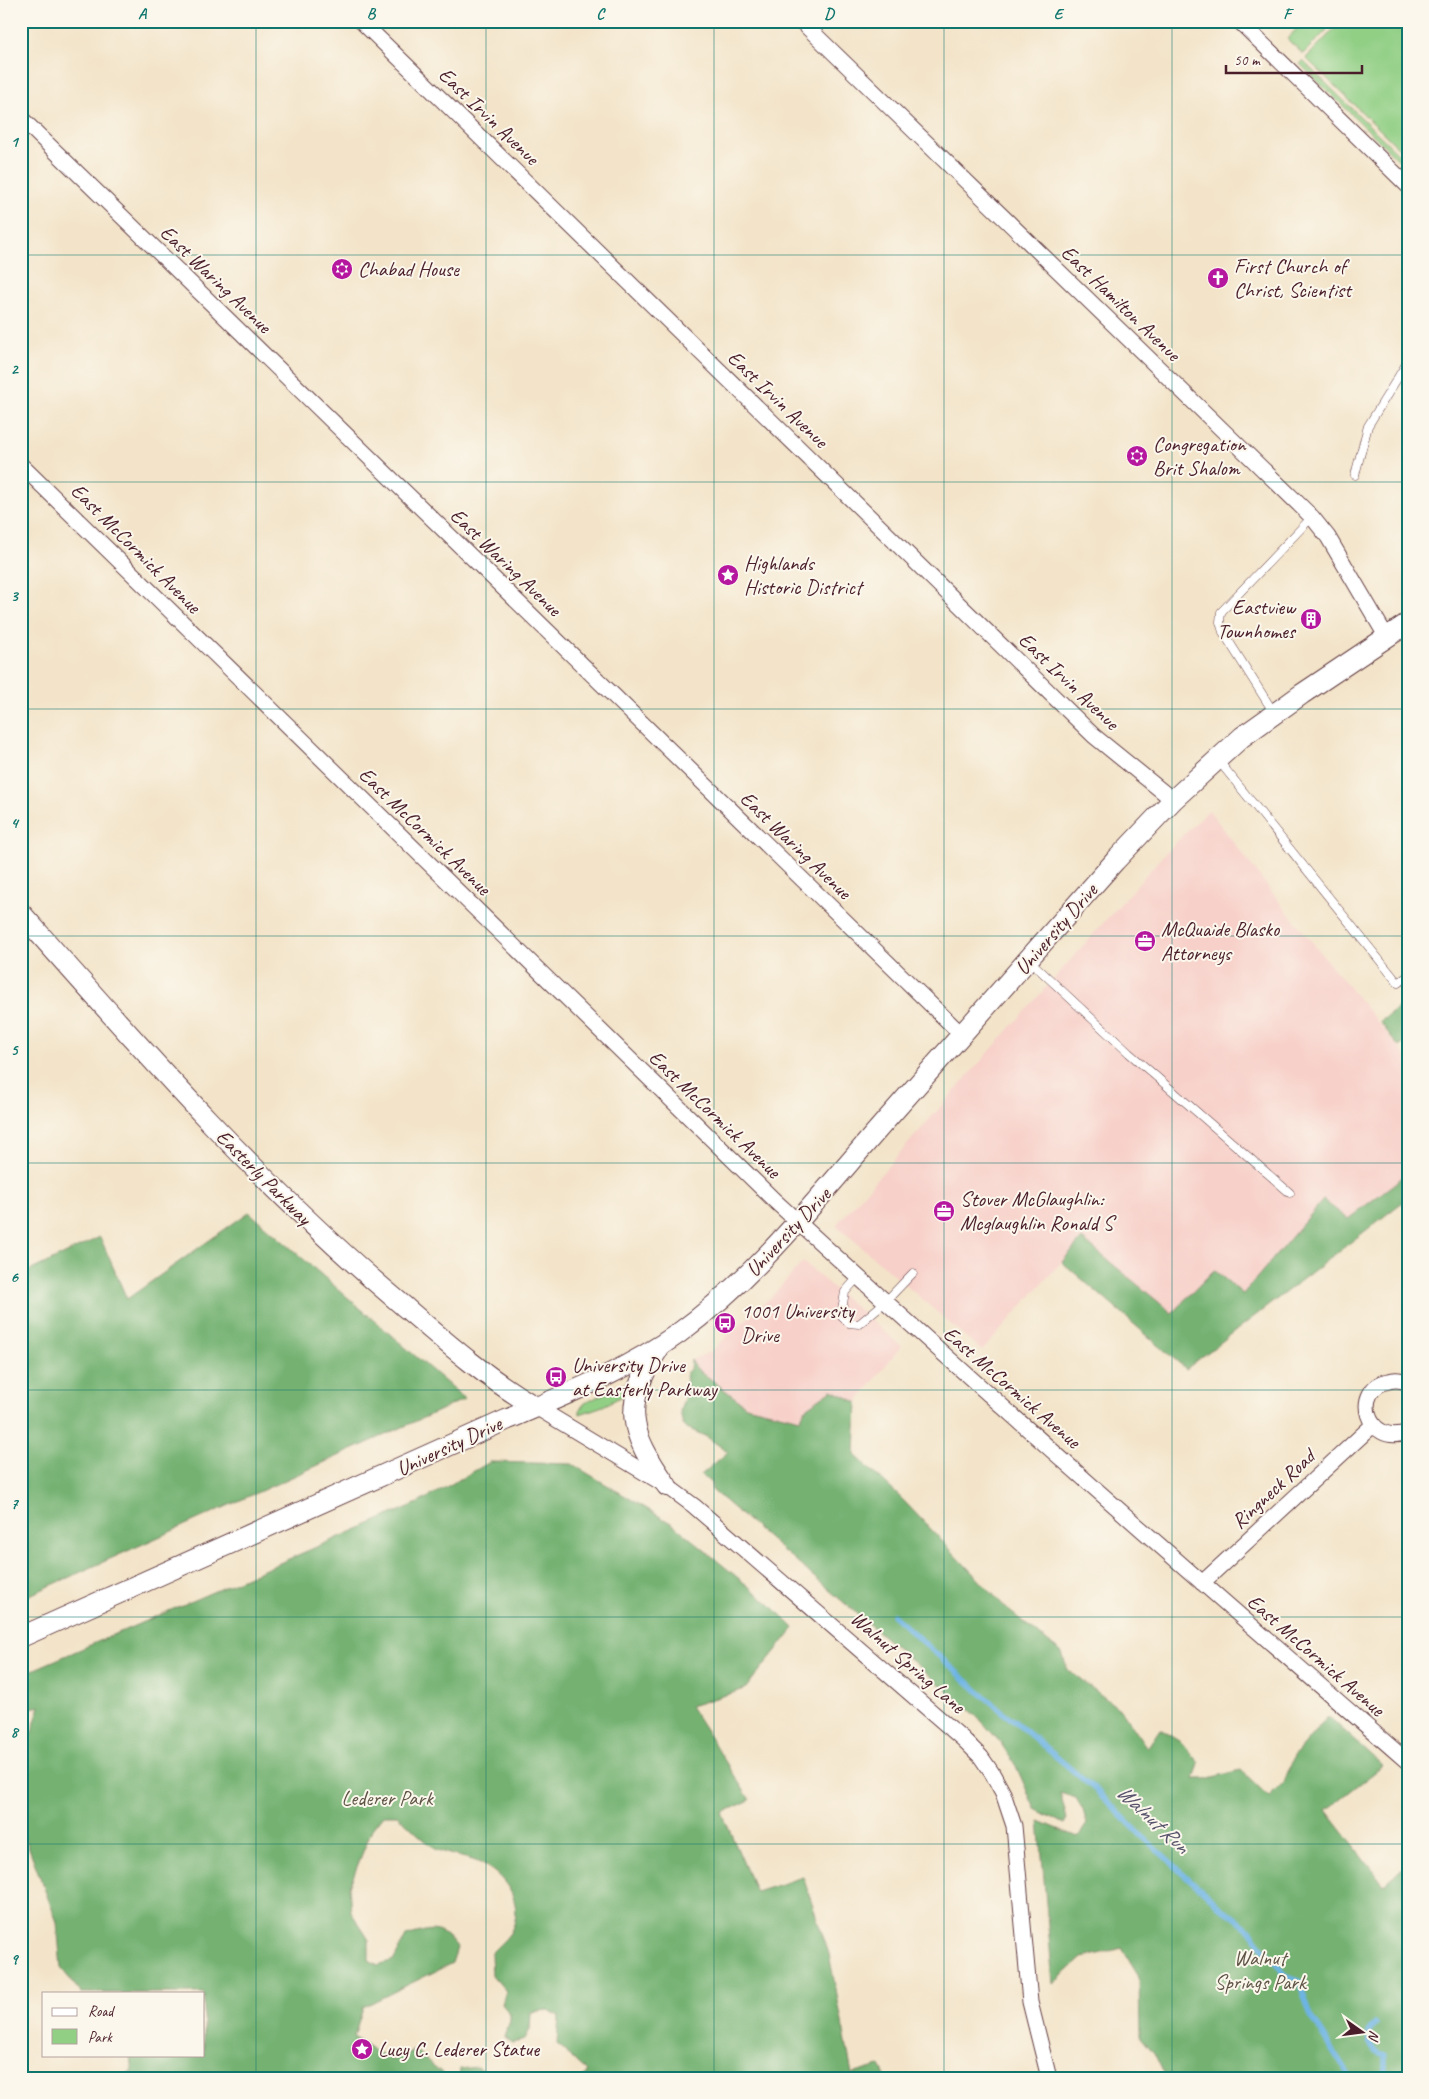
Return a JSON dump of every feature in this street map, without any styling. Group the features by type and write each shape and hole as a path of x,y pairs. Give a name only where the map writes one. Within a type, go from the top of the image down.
{"main road":[{"name":"University Drive","path":"21,1637 609,1374 662,1344 711,1308 745,1278 799,1223 1115,861 1173,800 1218,759 1274,713 1386,636 1408,624"},
{"name":"Easterly Parkway","path":"21,913 158,1069 292,1206 412,1314 508,1391 536,1407"},
{"path":"662,1344 641,1379 635,1400 634,1417 642,1449 667,1486"}],"street":[{"name":"East Irvin Avenue","path":"361,21 1103,745 1173,800"},
{"name":"East Hamilton Avenue","path":"801,21 1312,517 1328,537 1386,636"},
{"path":"1239,21 1408,186"},
{"name":"East Waring Avenue","path":"21,118 962,1035"},
{"name":"East McCormick Avenue","path":"21,465 713,1142 799,1223 859,1276 885,1302 1202,1583 1408,1762"},
{"path":"1408,1383 1395,1379 1384,1381 1370,1395 1367,1405 1368,1415 1372,1424 1380,1431 1390,1435 1400,1435 1408,1432"},
{"name":"Walnut Spring Lane","path":"536,1407 667,1486 768,1568 982,1757 1004,1797 1014,1826 1030,2002 1049,2078"},
{"name":"Ringneck Road","path":"1202,1583 1372,1424"}],"lane":[{"path":"1355,475 1368,426 1408,362"},
{"path":"1274,713 1225,637 1220,617 1223,607 1312,517"},
{"path":"1218,759 1398,983 1408,976"},
{"path":"1029,960 1129,1053 1290,1193"},
{"path":"859,1276 845,1292 841,1315 844,1320 858,1324 885,1302 914,1273"}],"shaded area":[{"path":"1209,810 1285,909 1408,1059 1408,1173 1348,1219 1322,1201 1243,1294 1214,1270 1172,1313 1082,1239 982,1351 836,1225 1166,852"},
{"path":"803,1262 901,1346 857,1402 832,1391 807,1407 800,1419 746,1406 696,1368 691,1360 710,1352 771,1297"}],"green space":[{"path":"1304,21 1316,21 1327,30 1303,54 1287,39"},
{"path":"1342,21 1400,21 1402,25 1408,26 1408,157 1306,58"},
{"path":"1303,61 1408,163 1408,169 1300,64"},
{"path":"1408,1000 1408,1040 1399,1047 1380,1022"},
{"path":"1408,1173 1408,1198 1186,1369 1062,1262 1082,1239 1172,1313 1214,1270 1243,1294 1323,1200 1348,1219"},
{"path":"249,1212 465,1399 21,1599 21,1275 100,1237 127,1299"},
{"name":"Walnut Springs Park","path":"691,1360 696,1368 746,1406 800,1419 807,1407 832,1390 857,1402 855,1455 902,1499 1007,1609 1062,1653 1067,1669 1122,1711 1147,1748 1160,1729 1180,1741 1199,1763 1194,1779 1206,1779 1241,1770 1269,1797 1284,1782 1294,1756 1328,1716 1383,1766 1326,1810 1384,1885 1408,1863 1408,2078 1166,2078 1154,2053 1140,2036 1139,1976 1122,1948 1082,1958 1053,1984 1039,1821 1078,1837 1087,1824 1083,1810 1076,1798 1060,1793 1067,1819 1064,1824 1035,1809 1016,1766 1000,1742 978,1717 712,1490 711,1483 701,1475 728,1452 707,1437 683,1426 680,1411 687,1390 686,1373 690,1369"},
{"path":"632,1381 632,1391 603,1406 580,1414 580,1409 585,1403"},
{"name":"Lederer Park","path":"490,1462 572,1464 674,1525 771,1605 794,1628 745,1689 690,1706 750,1800 722,1813 756,1892 803,1877 829,1954 852,2074 880,2066 886,2078 583,2078 587,2072 557,2044 559,2016 548,2010 531,2012 530,2029 525,2040 513,2043 504,2037 510,2021 510,2014 502,2004 506,1991 492,1975 491,1953 508,1936 514,1923 515,1903 506,1884 499,1876 482,1864 451,1855 436,1848 424,1840 397,1815 383,1815 372,1829 349,1887 351,1912 369,1940 369,1960 378,1965 394,1960 406,1936 429,1930 445,1935 457,1948 452,1963 363,2007 354,2036 372,2050 392,2059 415,2050 442,2073 441,2078 116,2078 132,2072 130,2056 205,2056 205,1992 80,1992 61,1968 57,1922 21,1827 22,1764 40,1706 21,1710 21,1675 418,1503"},
{"path":"477,2067 495,2078 459,2078 460,2069"}],"waterway":[{"name":"Walnut Run","path":"893,1615 978,1691 1097,1791 1143,1837 1216,1903 1251,1931 1285,1976 1299,1981 1311,2016 1351,2078"},
{"path":"1376,2024 1369,2033 1370,2042 1377,2052 1385,2055 1385,2069 1389,2078"}],"place":[{"name":"Chabad House","path":"342,269"},
{"name":"First Church of Christ, Scientist","path":"1218,278"},
{"name":"Congregation Brit Shalom","path":"1137,456"},
{"name":"Highlands Historic District","path":"728,575"},
{"name":"Eastview Townhomes","path":"1311,619"},
{"name":"McQuaide Blasko Attorneys","path":"1145,941"},
{"name":"Stover McGlaughlin: Mcglaughlin Ronald S","path":"944,1211"},
{"name":"1001 University Drive","path":"725,1323"},
{"name":"University Drive at Easterly Parkway","path":"556,1377"},
{"name":"Lucy C. Lederer Statue","path":"362,2049"}]}
